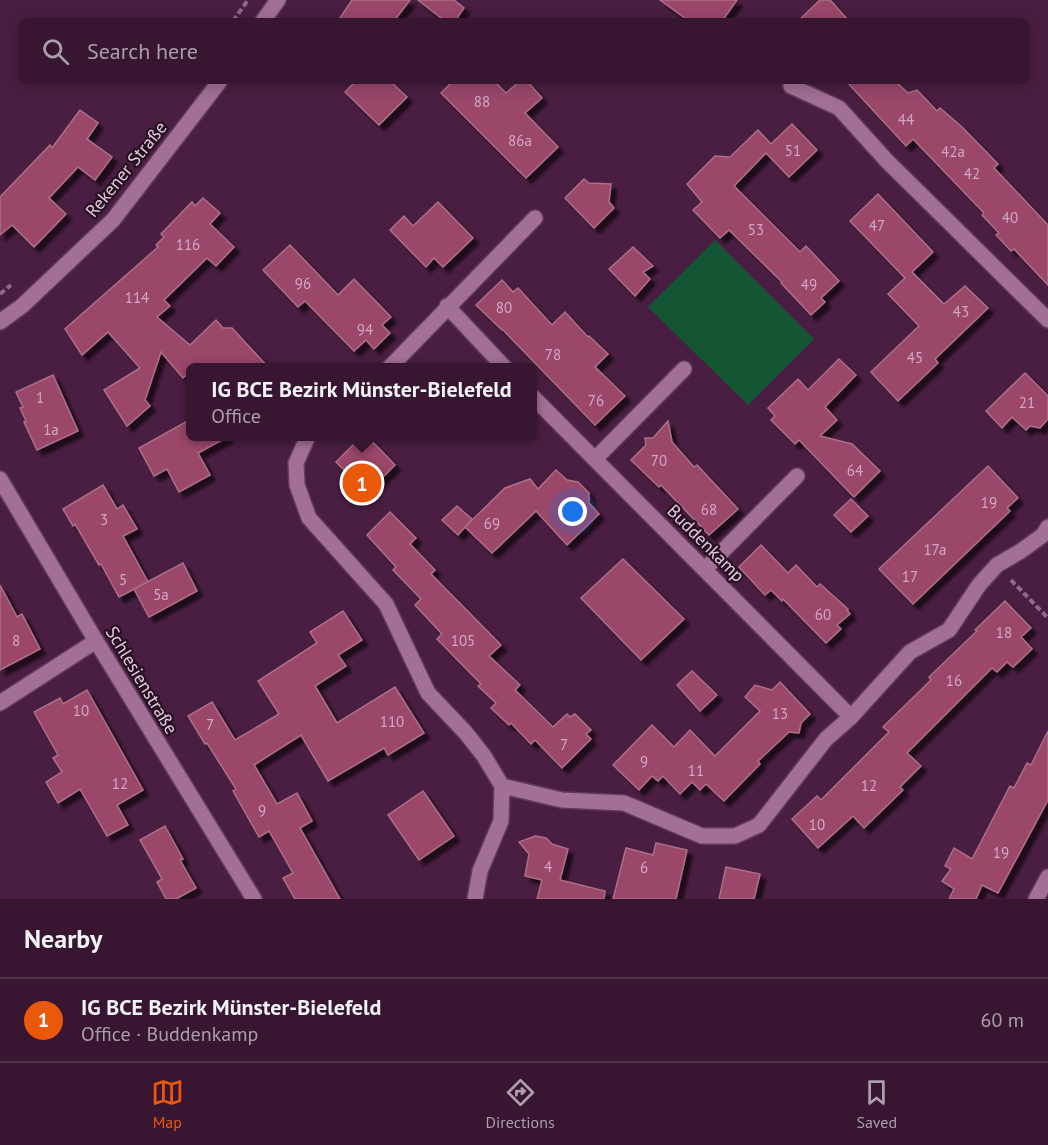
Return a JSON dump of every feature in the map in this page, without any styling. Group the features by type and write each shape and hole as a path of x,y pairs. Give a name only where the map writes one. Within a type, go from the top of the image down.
{"street":[{"path":"265,18 278,0"},
{"name":"Rekener Straße","path":"0,322 22,306 113,220 218,84"},
{"path":"791,86 839,108 886,160 1048,320"},
{"path":"394,363 535,218"},
{"path":"447,306 500,363"},
{"path":"595,459 684,369"},
{"name":"Buddenkamp","path":"537,400 851,717"},
{"path":"306,441 296,463 297,485 309,518 386,604 428,693 465,732 484,756 502,786 501,821 480,871 475,899"},
{"path":"705,569 797,476"},
{"name":"Schlesienstraße","path":"0,479 254,899"},
{"path":"502,786 562,800 624,803 702,836 735,836 759,825 826,739 851,717 910,652 949,630 979,585 997,565 1043,536 1048,527"},
{"path":"0,703 96,641"},
{"path":"1036,899 1048,877"}],"path":[{"path":"235,18 248,0"},
{"path":"0,294 18,280"},
{"path":"997,565 1048,618"}],"green space":[{"path":"715,240 814,339 748,405 648,307"}],"building":[{"path":"352,0 410,0 396,18 340,18"},
{"path":"418,0 454,0 464,8 457,18 441,18"},
{"path":"660,0 737,0 724,18 685,18"},
{"path":"820,0 830,0 846,18 801,18"},
{"path":"353,84 393,84 407,97 379,125 345,92"},
{"path":"450,84 497,84 506,93 516,84 530,84 542,98 525,113 558,147 526,178 441,93"},
{"path":"849,84 898,84 908,93 917,90 937,111 940,108 962,127 998,164 994,168 1048,225 1048,285 1014,249 1011,251 996,235 999,233 982,215 984,213 913,139 906,146"},
{"path":"80,110 98,123 87,139 112,157 95,180 78,167 49,198 66,214 34,247 12,225 0,235 0,197 50,145 52,148"},
{"path":"792,124 817,150 789,177 766,153 734,186 800,252 806,246 839,281 821,298 825,302 811,315 782,282 729,230 720,238 693,210 702,202 687,184 715,156 730,157 758,130 771,144"},
{"path":"584,179 589,183 611,184 609,202 614,208 594,228 565,198"},
{"path":"878,194 933,252 912,272 944,304 965,286 988,308 935,359 938,363 898,401 871,372 919,326 888,294 905,278 850,221"},
{"path":"203,198 220,213 210,224 234,247 216,266 207,258 164,300 170,306 157,317 190,345 216,320 223,328 232,328 264,363 186,363 186,375 183,378 161,352 145,400 150,406 127,426 104,390 140,368 108,332 82,355 65,329 158,247 156,245 164,237 161,234 192,202 195,206"},
{"path":"438,202 473,238 443,267 434,258 426,267 390,230 404,216 413,226"},
{"path":"290,245 338,295 354,279 391,317 382,325 390,333 374,349 366,340 354,351 305,301 298,307 263,270"},
{"path":"633,247 653,266 643,272 650,279 635,296 609,269"},
{"path":"502,280 513,292 518,288 552,325 565,312 588,337 608,354 595,367 625,396 595,425 537,363 476,305"},
{"path":"839,359 856,375 825,407 837,420 820,436 852,444 880,471 854,497 799,440 795,444 771,420 775,416 768,408 798,379 808,390"},
{"path":"1025,373 1048,396 1048,419 1040,428 1030,426 1026,430 1012,417 1002,428 986,411"},
{"path":"53,375 78,431 37,450 24,422 26,421 20,408 23,407 16,392"},
{"path":"668,421 672,442 694,467 697,465 738,509 709,535 661,485 659,487 631,460 646,445 645,438 653,438"},
{"path":"186,422 186,441 220,441 198,453 210,475 179,492 167,469 154,476 139,448"},
{"path":"357,441 372,441 395,465 367,493 336,462"},
{"path":"988,466 1018,498 1007,508 1010,511 913,604 879,569"},
{"path":"556,470 567,480 578,482 589,493 589,503 599,514 567,545 536,511 492,553 465,527 505,488 530,479 538,489"},
{"path":"103,485 117,509 123,505 137,529 123,536 148,582 119,597 101,564 99,565 75,524 73,526 63,509"},
{"path":"851,499 868,516 851,532 834,515"},
{"path":"457,506 472,519 458,535 442,520"},
{"path":"390,512 416,538 410,544 435,570 431,574 501,645 489,656 520,685 515,690 553,727 567,714 570,717 575,714 591,730 586,734 591,739 562,768 535,740 531,744 511,723 509,725 491,708 496,703 478,686 481,684 437,639 442,634 415,605 421,599 393,570 396,567 367,535"},
{"path":"761,545 788,573 796,565 817,587 820,584 848,609 850,614 837,625 841,629 826,643 783,599 782,601 771,590 765,595 739,567"},
{"path":"623,559 684,619 641,660 581,598"},
{"path":"183,563 197,591 149,617 134,589"},
{"path":"0,585 17,617 22,614 40,649 0,670"},
{"path":"1005,601 1031,628 1021,637 1032,649 1013,667 1007,662 997,672 992,668 907,753 921,766 900,787 903,790 864,828 853,816 818,848 792,819 817,796 821,800 889,732 883,727"},
{"path":"343,611 362,640 338,655 346,666 315,686 337,723 395,687 424,733 388,755 384,748 328,781 301,735 254,765 277,804 297,793 312,821 300,828 340,899 295,899 283,878 293,873 269,831 259,837 233,791 236,789 188,716 212,702 235,740 279,714 258,681 317,643 310,632"},
{"path":"692,671 717,695 700,711 677,685"},
{"path":"780,682 810,714 801,723 799,733 789,732 758,761 760,764 724,801 706,784 700,790 692,782 680,794 663,776 658,781 652,776 639,790 613,765 652,725 674,747 690,730 715,756 760,711 745,697 755,685 772,690"},
{"path":"87,690 143,790 117,805 128,825 107,836 80,789 58,803 46,782 62,772 53,758 58,755 34,712 60,698 63,704"},
{"path":"1048,731 1048,800 998,893 982,885 976,899 949,899 954,889 942,881 951,869 945,866 954,848 972,859 1010,786 1014,788 1027,763 1031,765"},
{"path":"423,791 454,836 419,860 388,815"},
{"path":"165,826 196,888 176,899 166,899 157,882 162,879 140,840"},
{"path":"535,836 546,838 552,844 568,849 560,880 605,891 604,899 537,899 542,880 525,876 529,854 519,842"},
{"path":"656,843 687,850 676,899 613,899 626,848 653,855"},
{"path":"726,867 760,874 754,899 719,899"}],"place":[{"name":"IG BCE Bezirk Münster-Bielefeld","path":"362,483"}]}
